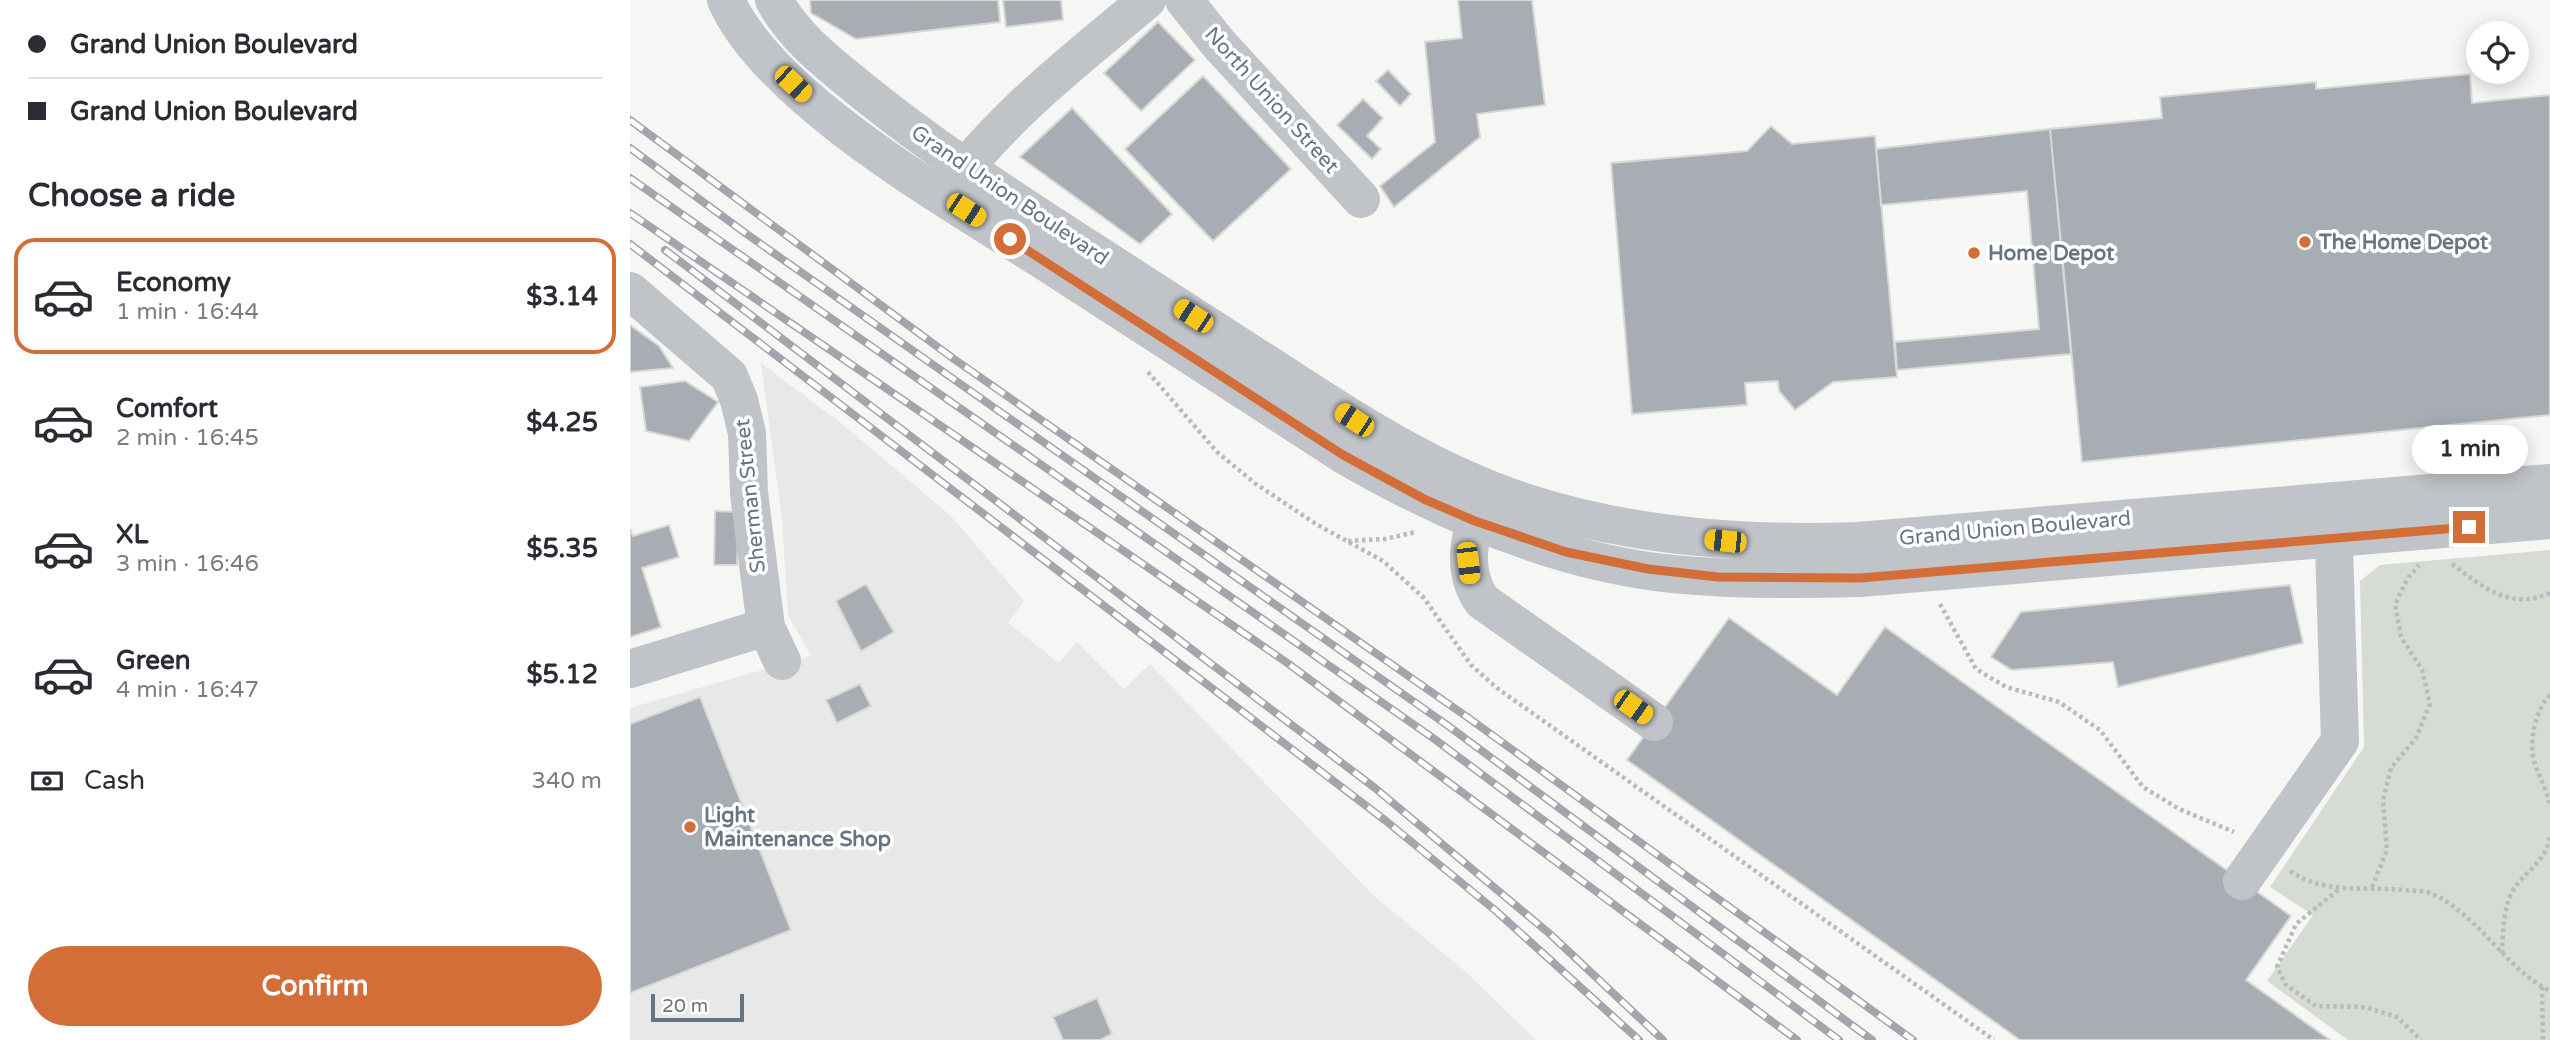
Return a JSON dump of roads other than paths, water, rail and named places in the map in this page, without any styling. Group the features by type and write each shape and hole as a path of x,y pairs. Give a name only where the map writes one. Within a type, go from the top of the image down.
{"street":[{"name":"Grand Union Boulevard","path":"726,0 751,40 809,98 845,129 954,182"},
{"name":"Grand Union Boulevard","path":"774,0 799,36 954,182 1343,455 1426,500 1480,505 1525,502 1672,535 1776,544 1858,541 2550,483"},
{"path":"954,182 1005,123 1147,0"},
{"name":"North Union Street","path":"1184,0 1218,43 1361,199"},
{"name":"Sherman Street","path":"630,291 729,376 739,400 747,433 749,493 766,627 782,661"},
{"path":"2253,867 2340,741 2332,501"},
{"name":"Grand Union Boulevard","path":"1480,505 1578,554 1670,573 1809,580 1922,573 2550,520"},
{"path":"1480,505 1468,563 1471,585 1482,601 1654,722"},
{"path":"1578,554 1587,517"},
{"path":"630,669 766,627"}],"railway":[{"path":"630,120 954,359 1470,719 1913,1040"},
{"path":"630,148 748,235 1447,725 1872,1040"},
{"path":"630,178 1433,738 1839,1040"},
{"path":"630,213 1286,662 1797,1040"},
{"path":"630,244 1386,821 1496,911 1639,1040"},
{"path":"665,250 1375,788 1550,934 1663,1040"}],"place":[{"name":"The Home Depot","path":"2305,242"},
{"name":"Home Depot","path":"1974,253"},
{"name":"Light Maintenance Shop","path":"690,827"}]}
